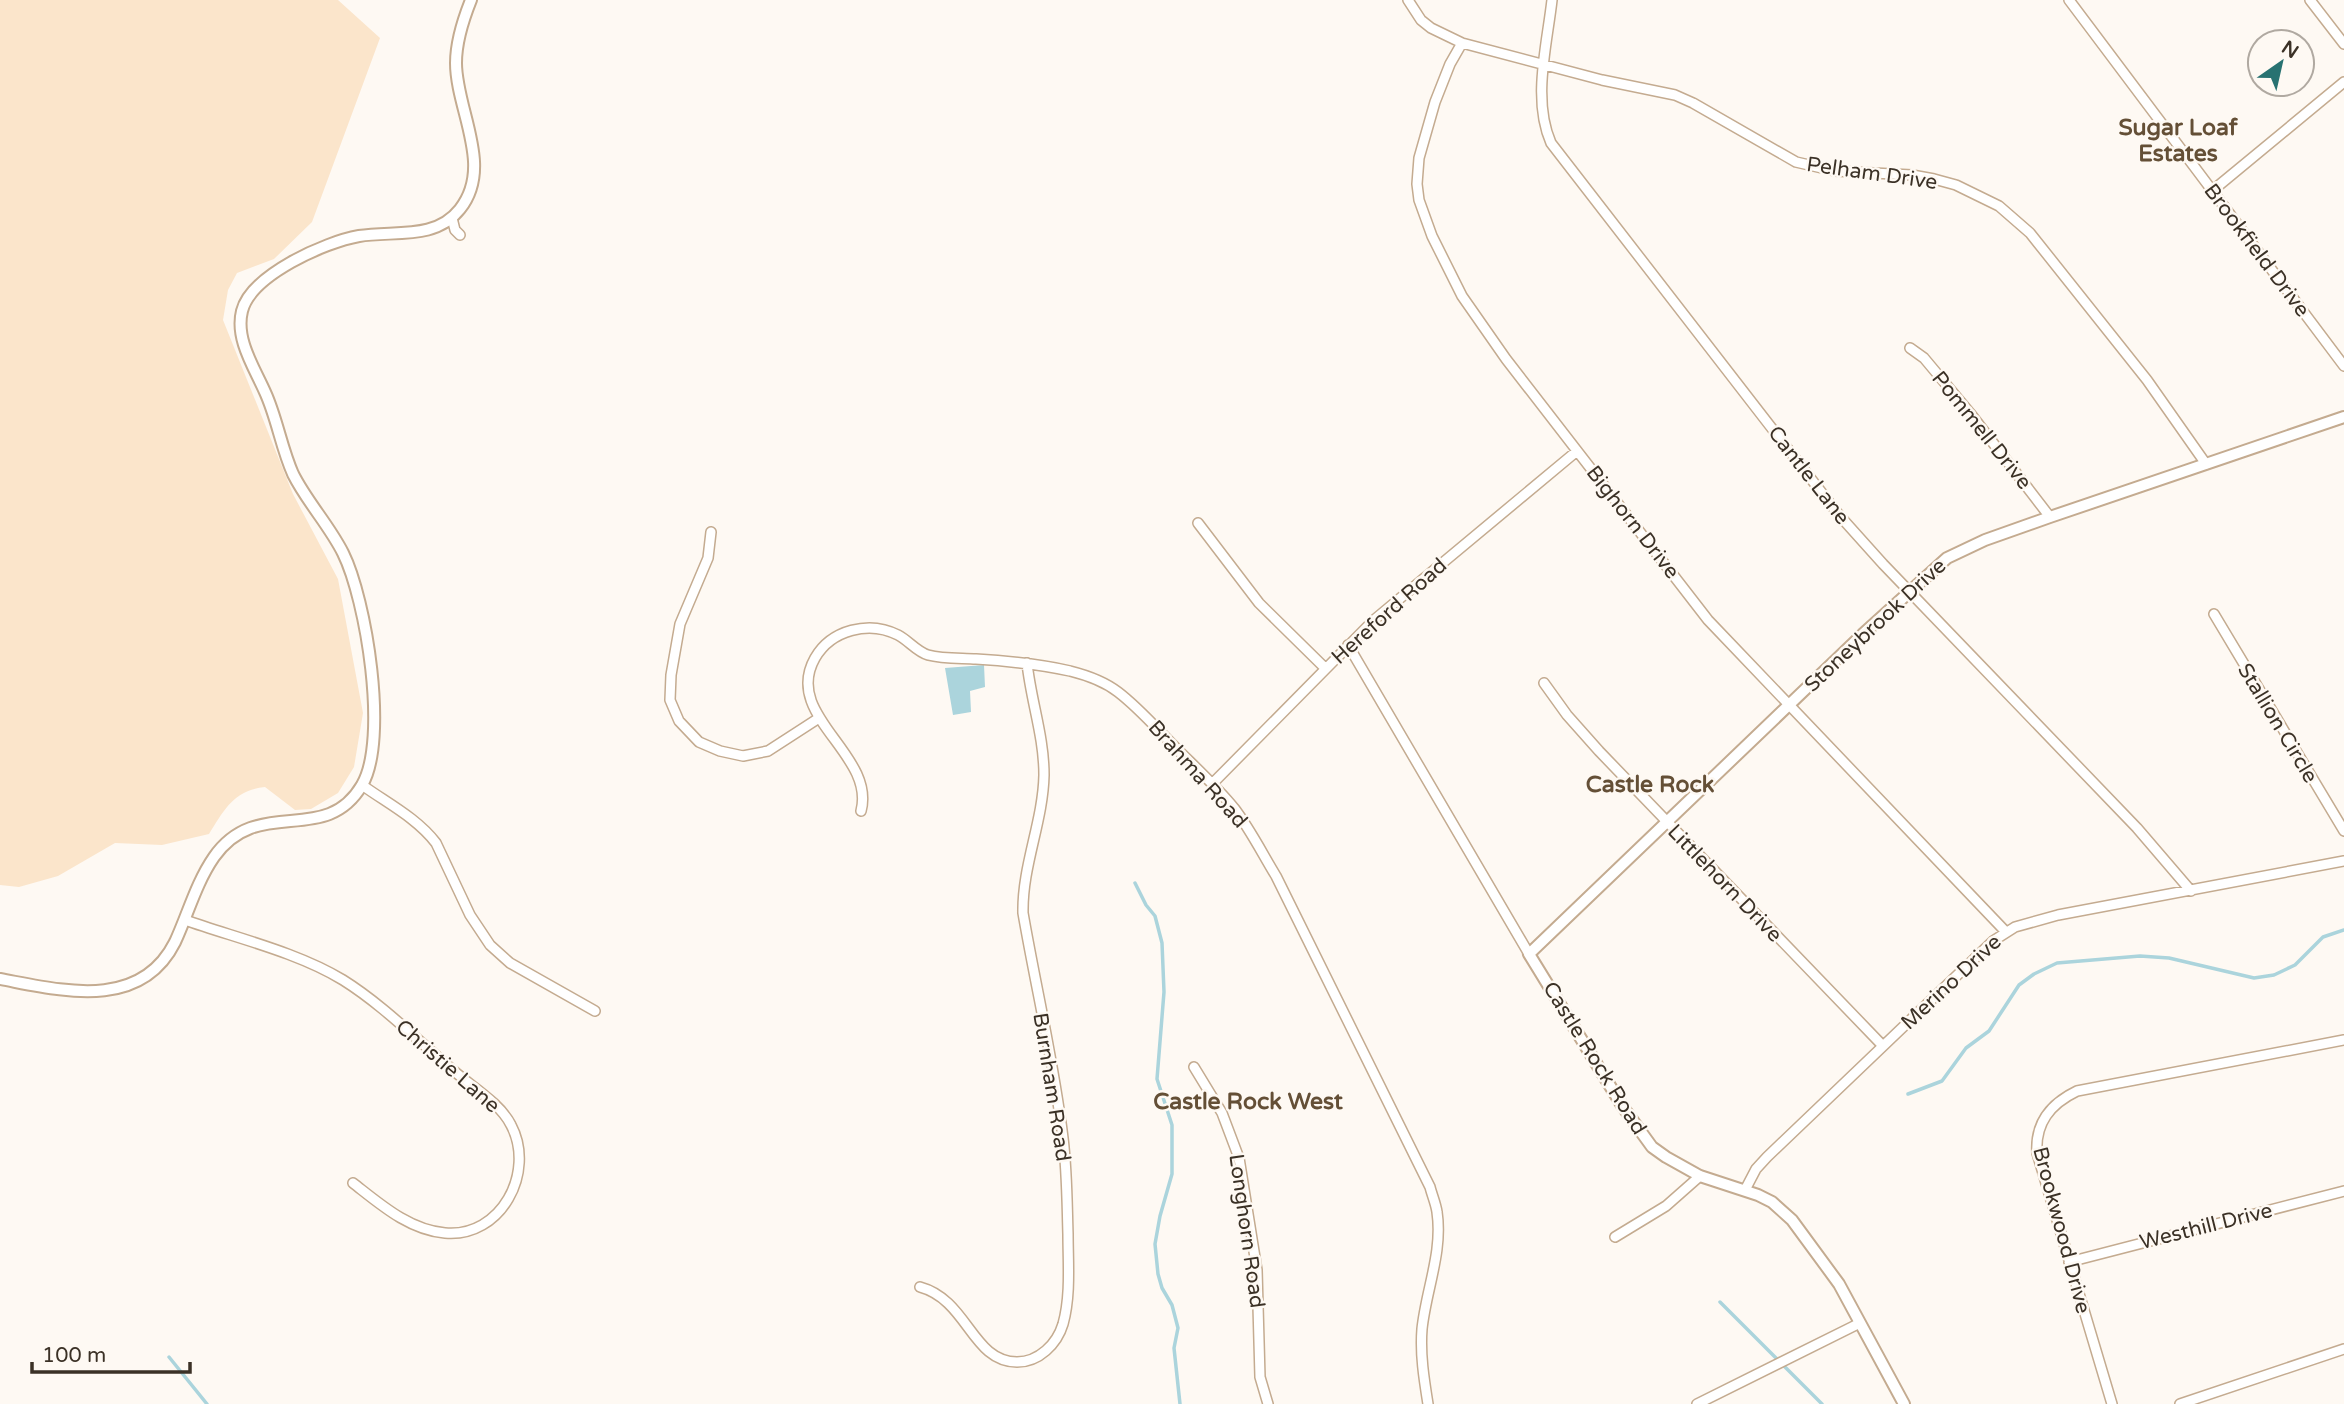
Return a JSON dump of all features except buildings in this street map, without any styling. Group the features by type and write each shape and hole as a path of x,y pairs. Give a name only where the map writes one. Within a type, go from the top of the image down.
{"street":[{"path":"0,979 78,992 96,992 119,988 141,978 163,960 172,947 207,867 228,841 267,822 318,819 329,815 354,796 362,785 372,745 373,691 370,660 356,593 342,550 293,472 284,451 274,412 241,337 241,314 250,293 258,284 320,248 358,236 426,231 452,218 467,197 473,170 471,138 457,81 456,63 460,34 471,0"},
{"name":"Pelham Drive","path":"1408,0 1421,20 1431,29 1462,43 1545,66 1675,95 1796,162 1835,171 1912,175 1934,179 1956,185 1999,206 2030,233 2147,380 2206,464"},
{"name":"Cantle Lane","path":"1552,0 1542,108 1551,143 1839,515 1909,592 2137,828 2191,891"},
{"name":"Brookfield Drive","path":"2069,0 2344,366"},
{"path":"2310,0 2344,44"},
{"name":"Bighorn Drive","path":"1462,43 1434,102 1418,167 1419,200 1432,236 1469,306 1506,359 1708,620 2006,932"},
{"path":"2212,191 2344,82"},
{"path":"452,218 455,230 460,235"},
{"name":"Pommell Drive","path":"1910,348 1924,358 2050,517"},
{"name":"Stoneybrook Drive","path":"1529,954 1947,558 2050,517 2344,417"},
{"name":"Hereford Road","path":"1212,784 1348,645 1407,591 1577,451"},
{"path":"1198,523 1259,603 1325,668"},
{"path":"710,532 708,558 680,624 671,675 670,700 678,721 699,742 720,751 743,756 768,751 820,718"},
{"name":"Stallion Circle","path":"2214,614 2344,831"},
{"name":"Brahma Road","path":"861,811 861,787 851,765 820,718 808,692 810,669 820,651 828,642 851,630 863,628 885,630 898,635 930,656 1027,663 1077,673 1116,691 1212,784 1250,830 1276,876 1430,1186 1437,1211 1437,1238 1435,1264 1422,1328 1423,1374 1428,1404"},
{"name":"Castle Rock Road","path":"1348,645 1529,954 1641,1134 1665,1157 1700,1176 1772,1202 1792,1220 1839,1284 1903,1404"},
{"name":"Burnham Road","path":"920,1287 948,1301 988,1352 1007,1361 1026,1361 1045,1351 1054,1343 1063,1323 1069,1269 1064,1141 1023,913 1024,883 1044,776 1039,725 1029,685 1027,663"},
{"name":"Littlehorn Drive","path":"1544,683 1567,715 1883,1046"},
{"path":"362,785 428,832 479,930 503,957 595,1012"},
{"name":"Merino Drive","path":"1745,1191 1756,1169 1767,1157 2006,932 2030,921 2058,915 2344,861"},
{"name":"Christie Lane","path":"185,920 320,968 358,990 504,1114 516,1135 519,1147 519,1176 508,1200 493,1217 469,1231 444,1233 414,1225 353,1183"},
{"name":"Brookwood Drive","path":"2112,1404 2037,1153 2036,1142 2041,1123 2054,1105 2077,1091 2344,1040"},
{"name":"Longhorn Road","path":"1194,1068 1222,1113 1234,1140 1241,1168 1257,1270 1260,1377 1268,1404"},
{"path":"1615,1237 1666,1206 1700,1176"},
{"name":"Westhill Drive","path":"2069,1262 2344,1191"},
{"path":"1698,1404 1860,1322"},
{"path":"2180,1404 2344,1349"}],"shaded area":[{"path":"0,0 338,0 380,38 312,222 274,259 237,273 228,290 223,320 293,494 338,579 363,713 354,767 338,793 311,809 295,810 265,787 254,789 245,792 231,803 209,834 162,845 115,843 58,876 19,887 0,885"}],"water":[{"path":"984,665 985,687 970,691 971,712 953,715 945,668"}],"waterway":[{"path":"1135,883 1155,916 1162,943 1164,992 1157,1079 1172,1125 1172,1174 1155,1244 1158,1274 1162,1288 1172,1305 1178,1328 1174,1348 1180,1404"},
{"path":"1908,1094 1942,1081 1966,1048 1989,1031 2019,985 2057,963 2140,956 2169,958 2254,978 2274,975 2295,965 2323,937 2344,930"},
{"path":"1720,1302 1822,1404"},
{"path":"169,1357 207,1404"}],"district":[{"name":"Sugar Loaf Estates","path":"2178,140"},
{"name":"Castle Rock","path":"1650,784"},
{"name":"Castle Rock West","path":"1248,1101"}]}
